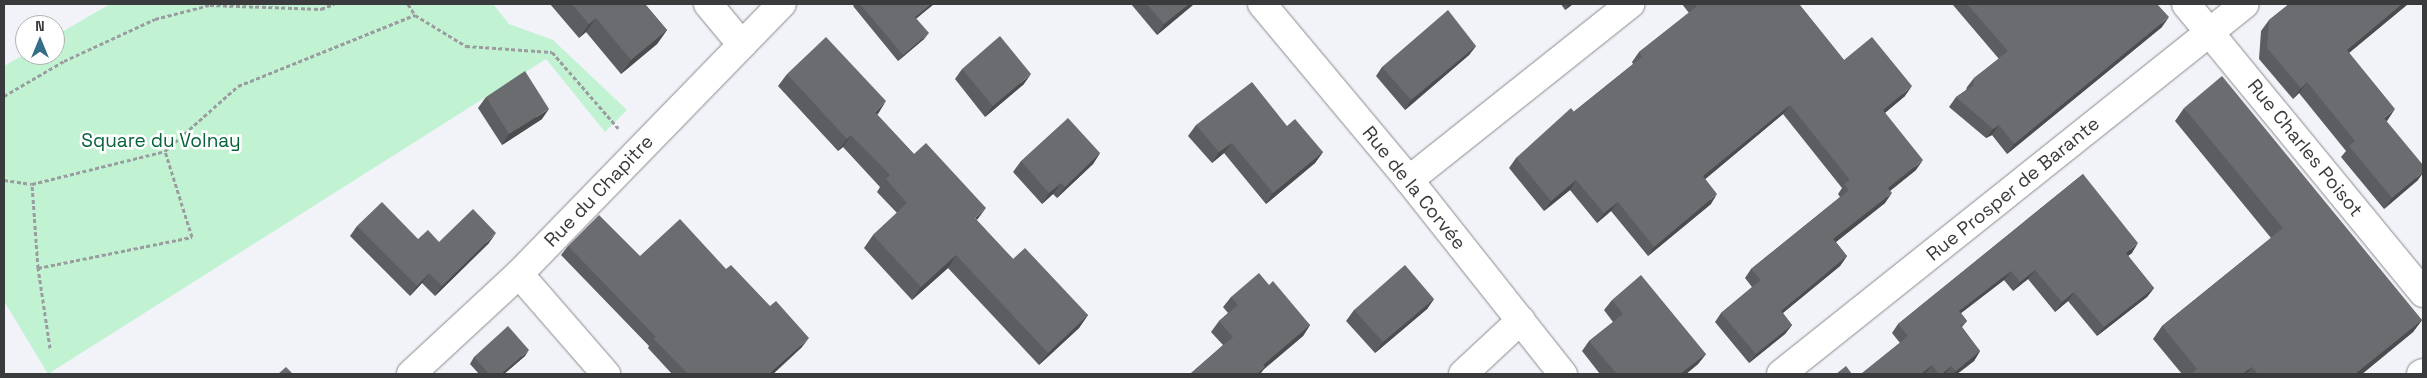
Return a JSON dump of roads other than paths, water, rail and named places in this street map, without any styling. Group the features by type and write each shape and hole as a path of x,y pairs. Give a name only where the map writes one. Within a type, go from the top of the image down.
{"street":[{"path":"708,4 742,45"},
{"name":"Rue du Chapitre","path":"411,374 519,274 782,4"},
{"name":"Rue de la Corvée","path":"1262,4 1409,180 1521,320 1551,370"},
{"path":"1409,180 1630,4"},
{"name":"Rue Charles Poisot","path":"2186,4 2423,293"},
{"name":"Rue Prosper de Barante","path":"1781,374 2245,4"},
{"path":"519,274 606,374"},
{"path":"1463,374 1521,320"}],"park label":[{"name":"Square du Volnay","path":"161,141"}]}
